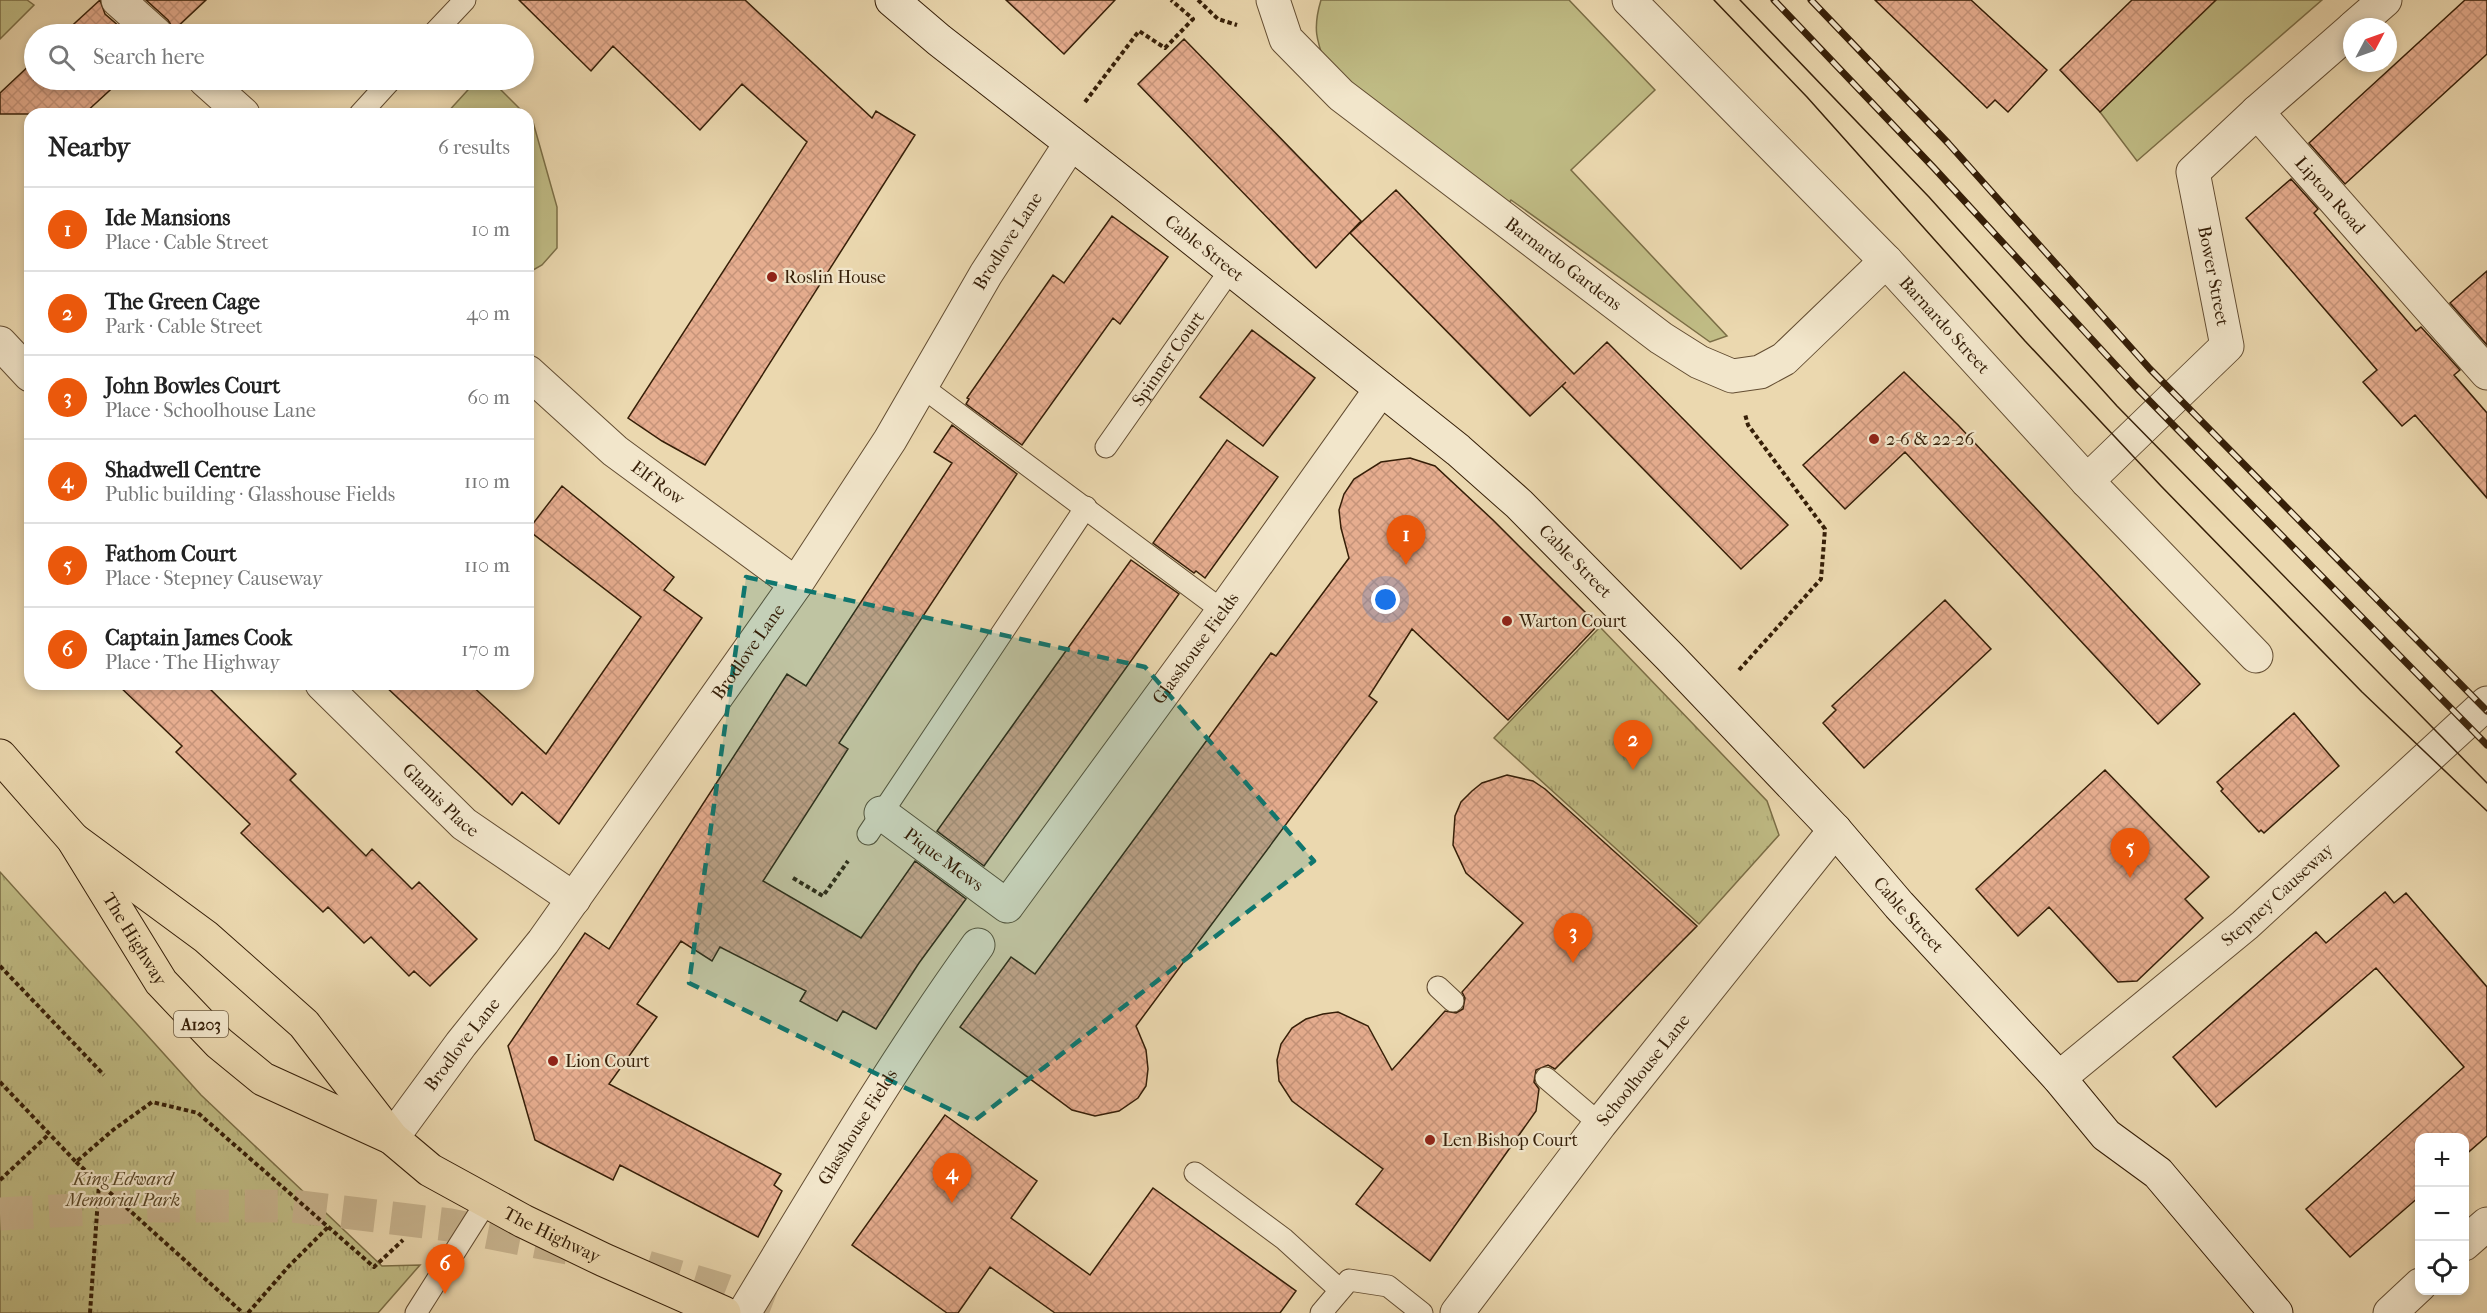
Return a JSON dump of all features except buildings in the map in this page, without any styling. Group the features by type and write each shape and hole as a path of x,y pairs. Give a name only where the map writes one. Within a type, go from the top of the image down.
{"highway":[{"name":"The Highway","path":"0,756 73,839 161,982 219,1043 263,1079 392,1138"},
{"name":"The Highway","path":"73,839 206,937 304,1024 392,1138 430,1170 604,1260 724,1313"}],"street":[{"path":"118,0 145,24"},
{"name":"Cable Street","path":"892,0 939,40 1458,450 1519,504 1670,657 1835,830 1899,905 2059,1078 2106,1135 2158,1173 2276,1313"},
{"name":"Barnardo Gardens","path":"1273,0 1286,39 1341,95 1661,338 1699,362 1732,376"},
{"name":"Barnardo Street","path":"1629,0 1886,261 2087,481 2256,656"},
{"path":"2364,18 2385,0"},
{"path":"2258,112 2343,37"},
{"path":"216,90 236,108"},
{"name":"Lipton Road","path":"2258,112 2487,373"},
{"name":"Bower Street","path":"2087,481 2227,346 2193,172 2258,112"},
{"name":"Brodlove Lane","path":"392,1138 461,1044 543,942 796,584 890,440 986,274 1071,143"},
{"path":"1732,376 1760,372 1784,359 1886,261"},
{"path":"0,343 24,369"},
{"name":"Elf Row","path":"534,377 615,451 796,584"},
{"name":"Glasshouse Fields","path":"1007,906 1223,611 1381,389"},
{"name":"Glamis Place","path":"328,690 464,824 574,899"},
{"name":"Stepney Causeway","path":"2059,1078 2245,925 2487,703"},
{"name":"Pique Mews","path":"874,824 1007,906"},
{"name":"Schoolhouse Lane","path":"1457,1313 1600,1124 1835,830"},
{"name":"Glasshouse Fields","path":"744,1313 838,1156 978,945"},
{"path":"2467,1241 2487,1224"},
{"path":"2390,1313 2415,1290"}],"lane":[{"path":"442,24 465,0"},
{"path":"365,108 382,90"},
{"name":"Spinner Court","path":"1106,447 1231,269"},
{"path":"921,386 1223,611"},
{"path":"874,824 1086,507"},
{"path":"1546,1078 1600,1124"},
{"path":"1195,1173 1284,1239 1340,1290"},
{"path":"416,1313 487,1201"},
{"path":"1321,1313 1349,1280 1388,1286 1422,1313"}],"path":[{"path":"1081,107 1139,31 1165,48 1193,20 1171,0"},
{"path":"1732,376 1748,425 1825,529 1821,579 1732,678"},
{"path":"793,878 823,896 874,824"},
{"path":"0,966 104,1076"},
{"path":"0,1082 76,1162 243,1313"},
{"path":"76,1162 113,1130 152,1102 198,1113 374,1267 403,1240"},
{"path":"0,1180 48,1135"},
{"path":"90,1313 99,1183"},
{"path":"248,1313 289,1266 328,1227"}],"highlighted area":[{"path":"746,577 1145,667 1314,861 974,1121 689,983"}],"green space":[{"path":"0,0 27,0 34,5 0,39"},
{"path":"1321,0 1569,0 1655,90 1571,170 1727,336 1710,342 1511,200 1507,206 1327,69 1316,28"},
{"path":"2215,0 2322,0 2137,161 2100,112"},
{"path":"468,90 501,90 519,108 451,108"},
{"path":"534,126 557,207 557,248 542,265 534,270"},
{"path":"1600,627 1767,801 1779,835 1699,924 1494,738"},
{"name":"King Edward Memorial Park","path":"0,872 201,1095 382,1266 420,1265 378,1313 0,1313"}],"tunnel":[{"path":"0,1214 148,1206 293,1206 450,1225 568,1248"},
{"path":"647,1267 724,1290 784,1313"}],"tram line":[{"path":"1714,0 1807,97 2025,341 2161,486 2362,692 2487,811"},
{"path":"1740,0 1929,197 2117,406 2487,783"}],"railway":[{"path":"1774,0 1934,168 2134,385 2487,745"},
{"path":"1811,0 1948,143 2150,369 2487,711"}],"place":[{"name":"Roslin House","path":"772,277"},
{"name":"2-6 & 22-26","path":"1874,439"},
{"name":"Ide Mansions","path":"1406,565"},
{"name":"Warton Court","path":"1507,621"},
{"name":"The Green Cage","path":"1633,770"},
{"name":"Fathom Court","path":"2130,878"},
{"name":"John Bowles Court","path":"1573,963"},
{"name":"Lion Court","path":"553,1061"},
{"name":"Len Bishop Court","path":"1430,1140"},
{"name":"Shadwell Centre","path":"952,1203"},
{"name":"Captain James Cook","path":"445,1294"}]}
